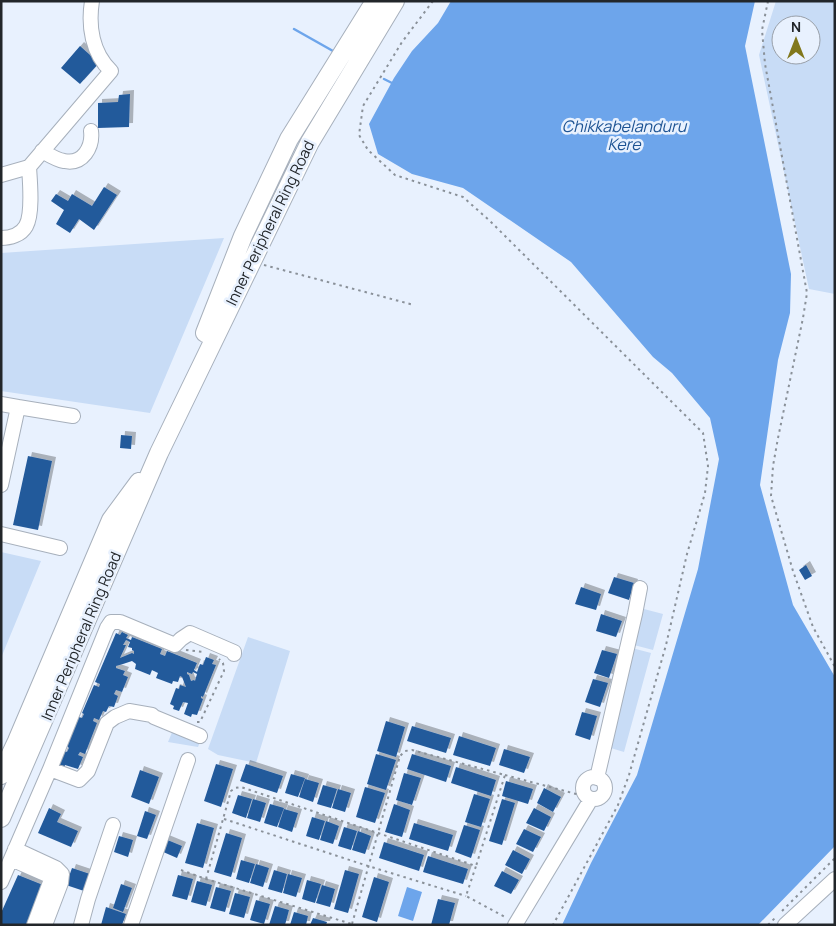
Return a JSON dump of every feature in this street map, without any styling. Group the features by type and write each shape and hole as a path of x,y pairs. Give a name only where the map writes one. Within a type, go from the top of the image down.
{"main road":[{"name":"Inner Peripheral Ring Road","path":"1,818 159,453 243,236 289,139 375,1"},
{"name":"Inner Peripheral Ring Road","path":"1,775 112,520 159,453 310,142 396,1"}],"street":[{"path":"1,175 29,167 111,71 100,58 92,36 92,1"},
{"path":"42,151 64,161 75,161 84,156 90,147 91,131"},
{"path":"1,238 18,234 27,224 30,202 29,167"},
{"path":"1,404 73,416"},
{"path":"1,485 18,407"},
{"path":"1,534 60,548"},
{"path":"515,924 589,798 596,799 604,793 604,784 597,778 636,614 640,588"},
{"path":"1,882 111,622 120,622 174,645 190,633 234,652 234,654"},
{"path":"50,769 79,780 88,771 107,723 129,711 152,715 200,736"},
{"path":"131,925 188,760"},
{"path":"81,925 113,825"},
{"path":"13,854 52,876 34,925"},
{"path":"13,854 56,868 62,874 61,883 46,925"},
{"path":"780,918 804,908 835,879"},
{"path":"799,925 804,908"}],"path":[{"path":"433,1 402,42 363,106 359,135 368,150 394,175 463,197 490,221 703,433 708,466 705,493 666,644 629,775 618,805 553,925"},
{"path":"768,1 762,30 765,64 807,294 773,466 771,496 806,608 813,626 835,667"},
{"path":"252,262 414,305"},
{"path":"174,645 186,650 205,652"},
{"path":"193,721 200,722 224,671 223,663 218,658"},
{"path":"181,870 353,924 400,756 405,751 412,750 589,798"},
{"path":"466,896 505,775"},
{"path":"206,879 231,791 241,787 476,866"},
{"path":"224,819 466,896 515,924"},
{"path":"768,925 780,918 835,858"}],"shaded area":[{"path":"776,1 835,1 835,294 809,289 759,55 771,17 771,65 821,65 821,15 772,15"},
{"path":"224,238 150,413 1,391 1,253"},
{"path":"1,552 41,561 1,658"},
{"path":"644,609 663,614 653,650 634,645"},
{"path":"248,637 290,651 256,763 218,755 208,749"},
{"path":"632,648 651,653 624,752 604,746"},
{"path":"173,730 200,742 198,747 168,742"}],"water":[{"name":"Chikkabelanduru Kere","path":"451,1 755,1 745,46 791,274 790,313 778,360 760,485 793,605 835,677 835,846 758,925 562,925 591,863 637,775 698,569 719,459 710,418 672,373 653,357 571,262 463,188 412,174 378,154 369,124 394,78 412,51 438,23"},
{"path":"407,887 422,892 413,921 398,916"}],"building":[{"path":"80,46 99,63 80,84 61,68"},
{"path":"130,94 129,127 98,128 98,103 118,102 119,95"},
{"path":"104,187 117,195 94,230 79,219 70,233 56,224 64,210 51,201 56,194 68,201 72,194 92,206"},
{"path":"121,435 132,436 131,449 120,448"},
{"path":"28,456 52,461 38,530 13,525"},
{"path":"806,565 812,576 805,580 799,570"},
{"path":"614,577 634,583 629,600 608,593"},
{"path":"581,587 601,594 596,610 575,604"},
{"path":"601,614 622,621 616,637 596,631"},
{"path":"122,632 128,635 126,638 131,640 132,637 162,649 160,654 165,656 167,651 197,663 194,670 197,672 200,664 203,665 206,657 214,660 212,664 216,665 203,697 201,696 203,699 197,715 192,714 191,717 184,714 188,703 183,702 179,711 173,709 174,706 170,704 176,688 179,689 180,685 186,687 182,677 180,676 178,682 173,681 172,684 156,678 158,673 152,670 150,675 135,669 136,664 132,661 116,666 116,668 125,671 123,675 128,677 122,692 116,690 114,694 118,696 114,707 109,706 106,712 103,711 99,720 94,718 93,721 97,723 85,754 80,752 78,755 83,757 78,769 65,765 64,768 58,766 64,751 67,752 69,748 67,746 79,717 82,718 84,714 82,713 94,685 99,687 100,684 95,682 116,633 120,635","holes":["126,640 130,642 128,647 132,648 134,654 132,653 120,658 126,645 123,645","187,672 197,674 195,681 191,681"]},
{"path":"602,650 617,654 609,678 594,673"},
{"path":"593,679 608,683 600,707 585,702"},
{"path":"582,712 597,716 590,740 575,735"},
{"path":"386,721 405,727 396,757 377,751"},
{"path":"412,726 451,738 446,753 407,741"},
{"path":"459,736 496,748 490,766 453,755"},
{"path":"504,749 530,757 524,773 499,765"},
{"path":"376,754 396,760 386,790 367,784"},
{"path":"412,754 451,766 446,782 407,769"},
{"path":"216,764 233,769 221,807 204,801"},
{"path":"246,764 283,776 277,793 240,781"},
{"path":"456,767 496,780 491,796 451,783"},
{"path":"140,770 159,777 149,804 131,797"},
{"path":"404,773 421,778 412,805 396,800"},
{"path":"291,774 305,778 298,797 285,793"},
{"path":"305,779 319,783 313,802 299,797"},
{"path":"506,781 533,789 528,804 502,796"},
{"path":"323,785 337,789 331,808 317,804"},
{"path":"365,787 385,793 375,823 356,817"},
{"path":"544,788 561,797 553,812 537,803"},
{"path":"338,789 351,793 345,812 332,808"},
{"path":"474,794 490,799 481,827 465,822"},
{"path":"238,795 252,799 246,818 232,813"},
{"path":"253,799 266,803 260,822 247,818"},
{"path":"502,799 515,803 502,845 489,841"},
{"path":"270,804 284,808 277,827 264,823"},
{"path":"394,804 410,810 402,837 385,832"},
{"path":"49,808 61,814 57,822 78,831 71,847 38,833"},
{"path":"534,808 551,817 544,831 526,823"},
{"path":"284,809 298,813 292,832 278,827"},
{"path":"145,811 156,815 147,839 137,836"},
{"path":"312,817 325,821 319,840 306,836"},
{"path":"326,821 339,826 333,844 320,840"},
{"path":"197,823 214,828 203,868 185,863"},
{"path":"414,823 453,835 448,851 409,839"},
{"path":"464,825 480,830 471,858 455,852"},
{"path":"344,827 357,831 351,850 338,846"},
{"path":"524,829 541,837 533,852 516,844"},
{"path":"358,831 371,836 365,854 352,850"},
{"path":"226,833 242,838 231,877 214,872"},
{"path":"119,836 133,840 128,857 114,852"},
{"path":"165,839 182,846 177,858 161,851"},
{"path":"384,842 424,855 419,871 379,858"},
{"path":"513,850 530,859 522,874 505,865"},
{"path":"428,856 468,869 463,884 423,872"},
{"path":"241,860 255,864 249,883 236,879"},
{"path":"256,864 269,868 263,887 250,883"},
{"path":"72,868 90,874 84,891 66,885"},
{"path":"274,870 287,874 282,893 268,889"},
{"path":"345,870 359,874 348,913 334,909"},
{"path":"502,871 519,880 511,894 494,886"},
{"path":"288,874 302,878 296,897 283,893"},
{"path":"18,875 43,885 26,925 1,925 1,913"},
{"path":"178,875 193,879 187,900 172,896"},
{"path":"374,877 389,882 377,922 362,917"},
{"path":"307,880 321,884 315,903 302,899"},
{"path":"197,881 212,885 206,906 191,902"},
{"path":"121,884 132,888 123,912 113,908"},
{"path":"322,885 335,889 330,907 316,903"},
{"path":"216,887 231,891 225,912 210,908"},
{"path":"235,893 250,897 244,918 229,914"},
{"path":"438,899 455,903 449,925 431,925"},
{"path":"256,900 270,904 264,924 250,920"},
{"path":"275,906 289,910 285,925 269,925"},
{"path":"106,907 126,914 122,925 101,925"},
{"path":"294,912 308,916 306,925 290,925"},
{"path":"313,918 327,922 326,925 310,925"}],"waterway":[{"path":"294,29 333,51"},
{"path":"384,79 394,84"}]}
